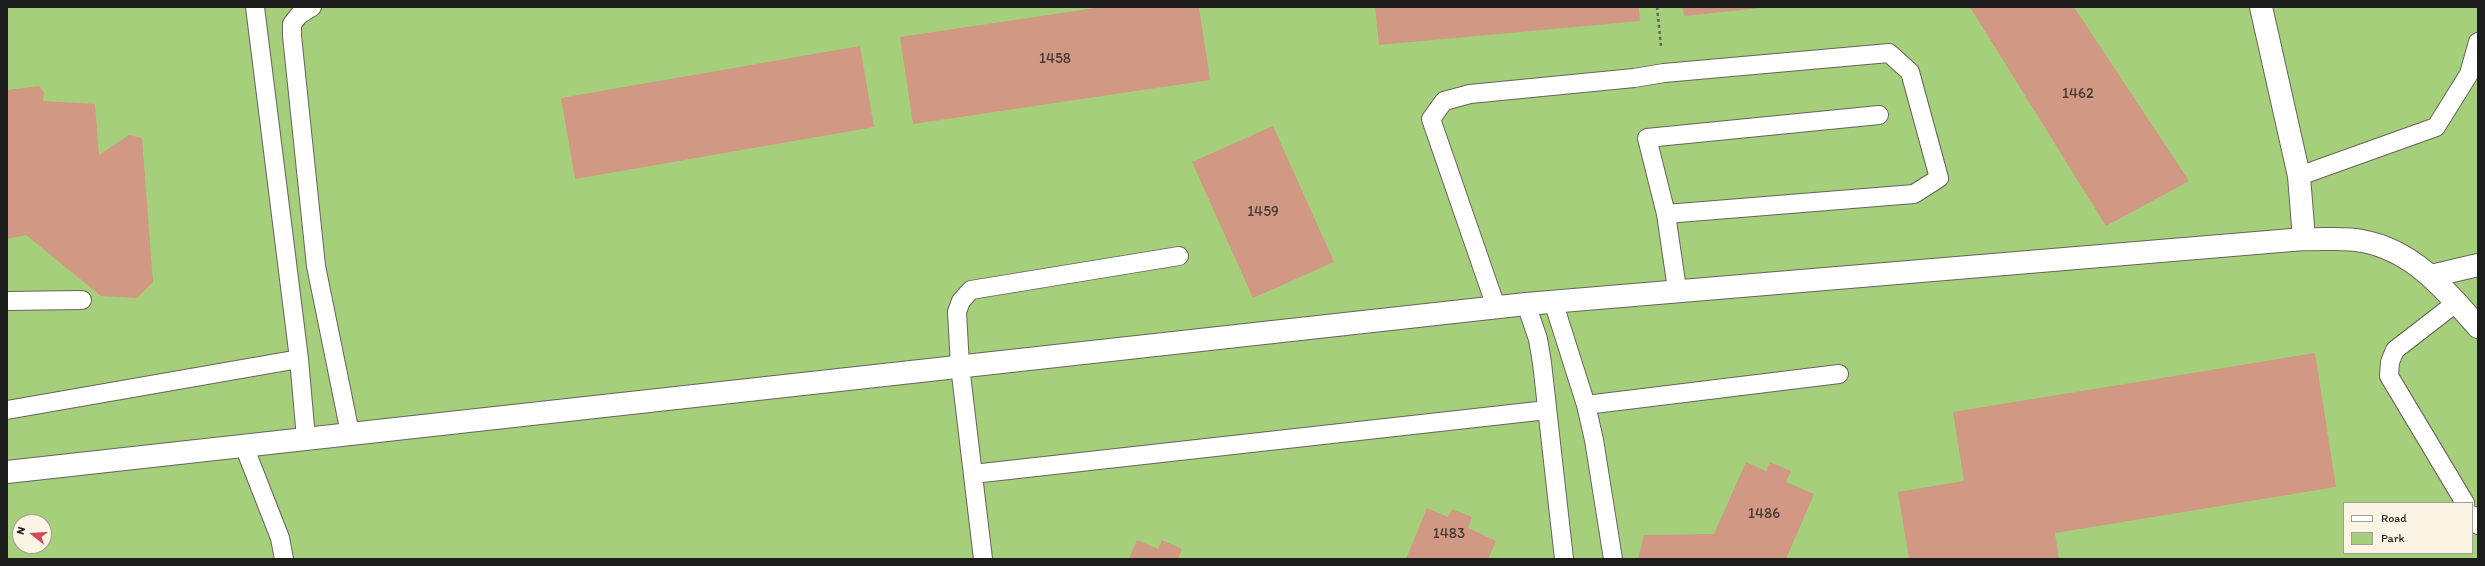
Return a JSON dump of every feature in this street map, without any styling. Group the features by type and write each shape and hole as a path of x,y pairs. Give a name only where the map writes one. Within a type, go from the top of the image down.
{"street":[{"path":"2261,7 2299,176 2304,239"},
{"path":"7,472 1553,301 1677,289 2304,239 2362,241 2401,254 2431,276 2457,302 2478,328"},
{"path":"2431,276 2478,265"}],"lane":[{"path":"254,7 299,359 306,438"},
{"path":"312,7 299,15 292,24 292,36 316,266 350,433"},
{"path":"2299,176 2436,127 2469,74 2478,42"},
{"path":"1496,307 1431,119 1444,101 1470,94 1634,78 1664,73 1888,53 1910,72 1939,178 1914,194 1666,214"},
{"path":"1677,289 1666,214 1647,138 1879,115"},
{"path":"984,559 960,366 957,312 961,301 971,290 1179,256"},
{"path":"7,301 82,300"},
{"path":"1553,301 1586,405 1594,440 1613,559"},
{"path":"2457,302 2395,350 2390,362 2389,376 2464,502"},
{"path":"1526,304 1538,339 1564,559"},
{"path":"7,410 299,359"},
{"path":"1586,405 1839,374"},
{"path":"973,474 1547,410"},
{"path":"244,446 280,538 284,559"}],"path":[{"path":"1657,7 1664,73"}],"green space":[{"path":"7,7 2478,7 2478,559 7,559"}],"building":[{"path":"1102,7 1199,7 1210,80 913,124 900,37"},
{"path":"1375,7 1639,7 1640,21 1379,45"},
{"path":"1683,7 1761,7 1761,8 1684,16"},
{"path":"1970,7 2074,7 2189,181 2106,226"},
{"path":"860,46 874,127 575,179 561,98"},
{"path":"39,86 44,93 43,101 95,104 99,155 129,135 142,138 153,282 137,298 101,296 26,235 7,239 7,90"},
{"path":"1273,126 1334,262 1253,298 1192,162"},
{"path":"2315,353 2336,487 2055,533 2059,559 1909,559 1898,492 1964,481 1953,412"},
{"path":"1746,462 1766,471 1770,462 1791,471 1786,482 1814,494 1786,559 1638,559 1644,535 1714,534"},
{"path":"1427,508 1448,517 1452,509 1472,517 1468,528 1496,541 1488,559 1406,559"},
{"path":"1137,540 1158,549 1162,540 1182,549 1178,559 1129,559"}]}
